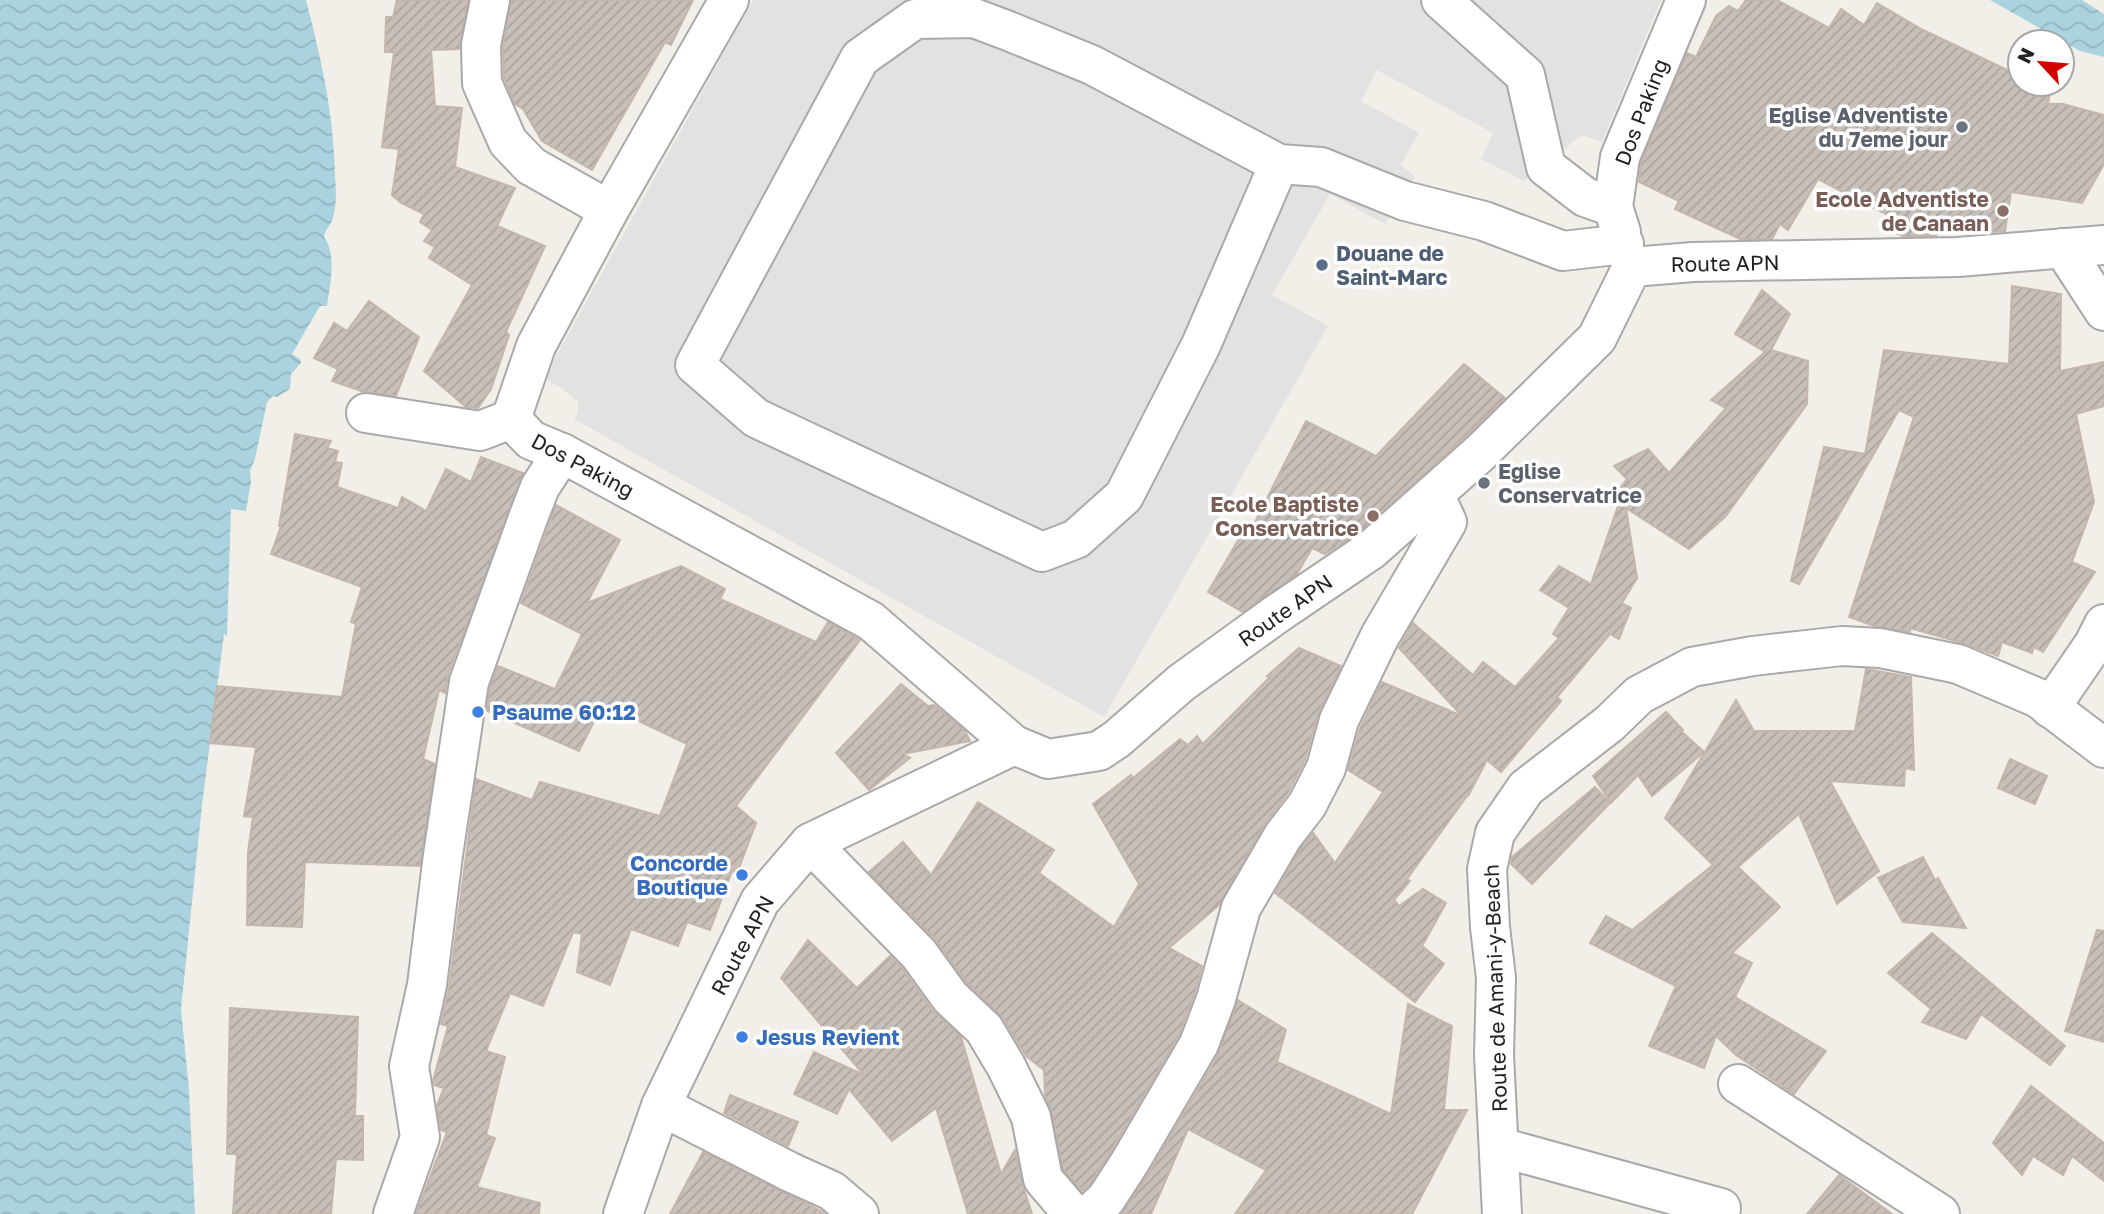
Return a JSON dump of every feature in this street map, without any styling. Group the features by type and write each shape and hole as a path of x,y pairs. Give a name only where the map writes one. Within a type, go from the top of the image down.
{"street":[{"path":"490,0 481,45 482,83 508,142 531,166 609,211"},
{"name":"Dos Paking","path":"729,0 536,346 511,419 531,440 562,453 870,621 1014,745"},
{"path":"1441,0 1525,75 1546,167 1585,197 1613,207"},
{"name":"Dos Paking","path":"1628,255 1613,207 1620,157 1686,0"},
{"path":"1279,163 1201,345 1124,496 1076,539 1042,552 756,418 695,365 859,58 915,19 974,18 1018,35 1093,65 1279,163 1321,167 1405,201 1484,221 1563,251 1628,255"},
{"name":"Route APN","path":"623,1214 661,1106 760,901 810,843 1014,745 1048,759 1099,751 1117,740 1181,683 1371,550 1519,415 1597,338 1628,255 1693,262 1958,257 2104,245"},
{"path":"2063,248 2104,311"},
{"path":"366,413 480,431 511,419"},
{"path":"393,1214 420,1137 409,1066 427,985 443,855 470,682 540,487 562,453"},
{"path":"1090,1214 1106,1199 1118,1181 1199,1044 1220,987 1241,908 1283,836 1307,806 1326,768 1339,720 1368,660 1447,522 1434,495"},
{"path":"2050,708 2094,644 2104,624"},
{"name":"Route de Amani-y-Beach","path":"1502,1214 1494,1055 1496,978 1487,869 1496,833 1526,788 1609,724 1639,695 1692,667 1753,656 1842,646 1880,648 1958,664 2038,698 2104,748"},
{"path":"810,843 919,954 950,997 984,1029 1031,1117 1043,1179 1073,1214"},
{"path":"1738,1084 1940,1214"},
{"path":"661,1106 832,1191 859,1214"},
{"path":"1500,1147 1720,1208"}],"shaded area":[{"path":"753,0 1661,0 1602,142 1582,135 1524,181 1481,159 1493,133 1377,70 1361,101 1419,133 1401,165 1415,176 1385,224 1330,194 1272,295 1328,326 1104,717 574,419 578,413 578,402 544,378"}],"water":[{"path":"0,0 306,0 322,65 334,153 336,196 333,218 324,237 331,261 327,306 320,306 292,354 300,359 301,363 291,374 290,389 277,397 273,396 267,402 250,471 246,511 231,509 227,636 224,634 202,805 181,1009 189,1089 195,1214 0,1214"},
{"path":"1990,0 2082,0 2104,14 2104,57 2076,49 2076,28 2039,28"}],"building":[{"path":"397,0 468,0 459,49 431,50 435,106 462,108 455,167 515,188 497,226 545,246 506,332 509,335 491,389 478,408 466,407 424,371 472,285 429,258 435,247 424,241 432,230 420,222 424,214 401,203 392,195 399,149 382,147 394,52 385,52 386,17 393,17"},
{"path":"511,0 693,0 671,45 665,42 592,170 542,141 523,109 515,104 504,78 503,47"},
{"path":"1746,0 1777,0 1829,28 1841,9 1864,25 1877,3 1923,30 2006,69 2006,98 2049,98 2048,104 2063,104 2104,115 2104,164 2082,203 2011,192 2005,231 1992,232 1941,222 1936,236 1903,236 1886,229 1890,216 1818,179 1788,230 1780,224 1772,239 1740,239 1675,209 1679,201 1639,182 1641,163 1687,53 1696,57 1716,16 1729,6 1738,11"},
{"path":"2012,286 2061,294 2060,371 2104,362 2104,406 2076,414 2094,502 2072,562 2095,572 2043,652 2034,647 2032,653 2002,642 1998,656 1910,628 1910,632 1874,626 1849,617 1914,417 1899,410 1799,584 1791,581 1824,447 1865,454 1884,350 2009,364"},
{"path":"1762,290 1790,314 1771,350 1808,361 1807,404 1725,517 1689,549 1626,508 1637,578 1622,603 1631,608 1619,639 1610,634 1557,697 1561,701 1501,772 1487,760 1468,796 1394,900 1399,906 1423,889 1446,903 1422,946 1444,964 1415,1002 1275,893 1301,848 1313,833 1335,863 1383,792 1348,770 1360,728 1382,682 1462,716 1399,648 1413,623 1473,675 1483,662 1515,687 1559,638 1553,634 1569,608 1540,590 1559,566 1591,584 1619,503 1612,498 1627,479 1614,466 1648,449 1669,473 1726,408 1711,400 1765,352 1735,334"},
{"path":"369,301 419,337 396,396 364,392 332,381 338,369 314,358 334,323 347,331"},
{"path":"1464,364 1505,398 1358,533 1325,554 1312,548 1297,574 1243,612 1208,592 1247,525 1252,528 1306,421 1376,456"},
{"path":"295,434 331,441 327,448 338,451 335,462 342,463 337,487 398,508 402,497 426,511 446,469 471,482 481,457 523,473 448,675 445,693 439,690 423,759 435,764 420,866 305,862 302,927 247,925 248,852 253,817 244,816 256,747 210,743 217,686 342,697 356,624 351,622 362,587 271,554 281,526"},
{"path":"556,505 620,540 587,603 681,566 725,589 720,599 816,642 828,622 860,640 736,806 756,823 737,873 732,871 710,930 687,922 678,946 631,929 610,985 577,972 582,934 573,932 543,1006 510,993 486,1051 505,1057 486,1135 495,1138 477,1187 540,1203 539,1214 416,1214 447,1132 441,1130 437,1105 444,1088 434,1085 433,1081 448,1026 441,1024 449,988 476,779 532,800 540,782 660,816 687,744 603,704 579,751 487,711 490,687 498,666 555,689 582,634 521,603"},
{"path":"1299,648 1341,666 1319,711 1305,760 1288,793 1264,825 1219,905 1169,948 1202,966 1195,992 1179,1035 1111,1151 1089,1185 1082,1191 1063,1169 1052,1113 1045,1095 1044,1070 1026,1056 1003,1018 967,983 935,939 869,872 903,842 931,875 978,802 1054,850 1039,873 1114,927 1139,884 1093,804 1131,775 1133,778 1180,739 1188,745 1197,736 1203,744 1270,677 1267,676"},
{"path":"1866,669 1911,677 1914,770 1905,768 1904,786 1830,781 1879,871 1837,904 1799,814 1738,867 1780,907 1732,953 1752,963 1735,997 1826,1051 1794,1094 1736,1055 1716,1036 1704,1068 1649,1046 1676,986 1590,943 1606,916 1632,930 1713,865 1665,818 1736,700 1754,731 1855,731"},
{"path":"901,684 928,706 934,705 965,731 970,741 903,754 910,758 869,790 836,753"},
{"path":"1666,712 1683,730 1681,731 1704,752 1652,796 1638,775 1611,803 1593,776"},
{"path":"2010,759 2047,776 2035,804 1998,788"},
{"path":"1595,787 1610,803 1532,884 1511,864 1512,857"},
{"path":"1923,857 1966,928 1903,922 1878,878"},
{"path":"2097,930 2104,931 2104,1042 2065,1031"},
{"path":"1932,933 2065,1046 2050,1065 1981,1014 1966,1039 1922,1022 1931,1009 1888,973"},
{"path":"808,940 857,988 890,956 902,968 932,1010 961,1037 1001,1174 1015,1150 1032,1214 968,1214 936,1108 892,1141 849,1089 837,1114 794,1094 814,1052 864,1075 781,978"},
{"path":"1238,1000 1286,1030 1277,1062 1391,1114 1408,1004 1452,1026 1444,1110 1467,1110 1412,1214 1235,1214 1266,1170 1188,1129 1151,1214 1122,1214 1218,1055"},
{"path":"230,1008 358,1017 355,1116 363,1116 363,1160 336,1159 331,1214 233,1214 237,1154 227,1154"},
{"path":"2031,1086 2104,1143 2104,1181 2072,1156 2063,1175 2033,1156 2022,1175 1993,1143"},
{"path":"730,1095 798,1122 788,1146 724,1113"},
{"path":"703,1152 823,1212 825,1214 670,1214"},
{"path":"1839,1175 1892,1214 1807,1214"}],"place":[{"name":"Eglise Adventiste du 7eme jour","path":"1962,127"},
{"name":"Ecole Adventiste de Canaan","path":"2003,211"},
{"name":"Douane de Saint-Marc","path":"1322,265"},
{"name":"Eglise Conservatrice","path":"1484,483"},
{"name":"Ecole Baptiste Conservatrice","path":"1373,516"},
{"name":"Psaume 60:12","path":"478,712"},
{"name":"Concorde Boutique","path":"742,875"},
{"name":"Jesus Revient","path":"742,1037"}]}
